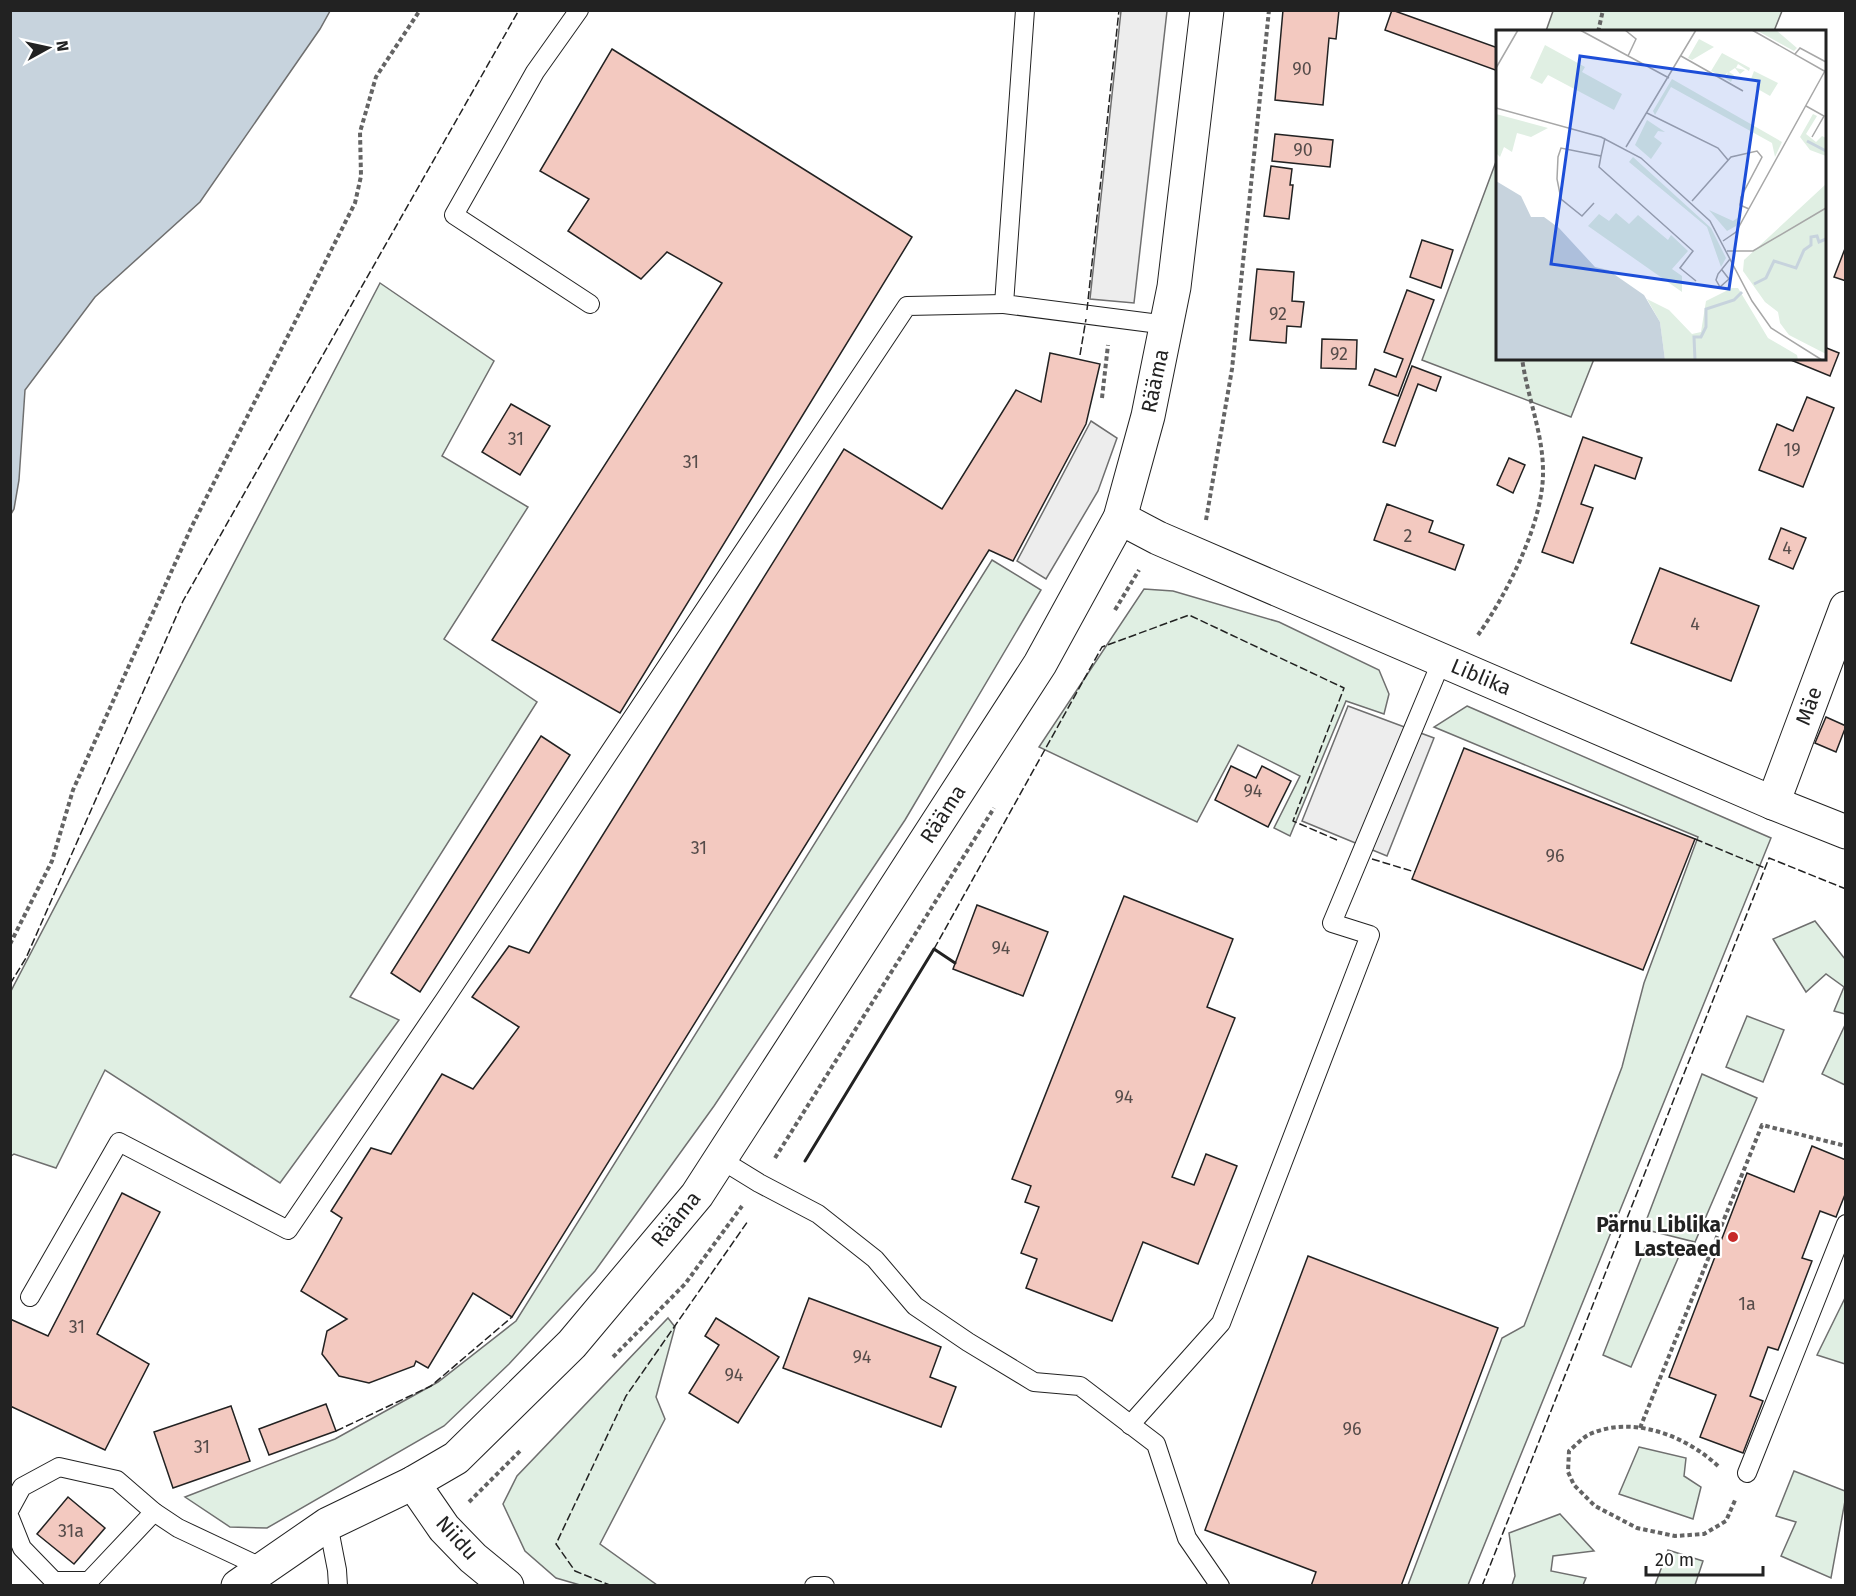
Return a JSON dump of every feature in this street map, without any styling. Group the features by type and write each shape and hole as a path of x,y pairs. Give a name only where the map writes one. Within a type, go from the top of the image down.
{"main road":[{"name":"Rääma","path":"250,1576 328,1524 413,1483 456,1458 572,1344 697,1195 1040,664 1120,518 1152,401 1175,275 1207,10"},
{"name":"Liblika","path":"1120,518 1199,556 1845,832"},
{"name":"Mäe","path":"1773,803 1845,608"},
{"name":"Niidu","path":"413,1483 444,1528 473,1558 507,1586"}],"lane":[{"path":"579,10 535,72 454,215 590,304"},
{"path":"1004,304 1025,10"},
{"path":"30,1297 119,1142 288,1230 445,999 907,306 1004,304 1167,324"},
{"path":"1130,1425 1221,1323 1370,935 1332,923 1449,664"},
{"path":"720,1159 759,1183 818,1214 875,1259 915,1306 968,1342 1034,1382 1080,1386 1156,1444 1187,1538 1220,1586"},
{"path":"1747,1473 1845,1224"},
{"path":"10,1509 22,1487 60,1467 117,1480 154,1512 250,1576"},
{"path":"10,1518 22,1548 54,1581 89,1581 154,1512"},
{"path":"328,1524 338,1586"},
{"path":"814,1586 825,1586"}],"path":[{"path":"10,944 52,861 73,790 191,528 355,203 362,176 360,132 376,77 420,10"},
{"path":"1199,556 1232,369 1269,10"},
{"path":"1598,30 1602,10"},
{"path":"1102,398 1111,318"},
{"path":"1449,664 1492,615 1517,567 1537,517 1544,471 1522,360"},
{"path":"1640,1428 1762,1125 1845,1146"},
{"path":"1720,1468 1706,1454 1681,1440 1640,1428 1621,1426 1589,1434 1569,1451 1569,1472 1574,1485 1595,1506 1637,1528 1675,1536 1704,1534 1726,1521 1747,1473"},
{"path":"1734,1490 1736,1498"}],"green space":[{"path":"1553,10 1782,11 1774,30 1546,30"},
{"path":"1496,162 1496,360 1594,360 1571,417 1422,360"},
{"path":"380,283 494,361 442,456 528,507 444,639 537,702 350,997 399,1020 280,1183 105,1070 56,1168 14,1154 11,1156 11,991"},
{"path":"992,560 1041,590 905,820 714,1106 595,1271 509,1364 444,1426 267,1528 230,1527 185,1497 335,1439 438,1382 516,1321"},
{"path":"1144,589 1173,591 1279,622 1379,670 1389,694 1384,714 1346,701 1290,836 1274,828 1300,776 1238,745 1197,822 1039,747"},
{"path":"1467,706 1771,838 1468,1585 1408,1585 1502,1338 1524,1326 1622,1067 1644,983 1698,837 1434,727"},
{"path":"1815,921 1845,959 1845,1014 1834,1011 1844,987 1826,974 1806,992 1773,939"},
{"path":"1747,1016 1784,1030 1763,1082 1726,1067"},
{"path":"1845,1025 1845,1085 1822,1074"},
{"path":"1702,1074 1757,1098 1695,1242 1643,1229"},
{"path":"1645,1248 1679,1256 1631,1367 1603,1355"},
{"path":"1845,1298 1845,1364 1817,1355"},
{"path":"668,1318 675,1327 656,1397 665,1419 600,1544 657,1585 580,1585 556,1578 525,1551 503,1504 517,1476"},
{"path":"1639,1447 1686,1458 1684,1476 1701,1487 1693,1519 1619,1494"},
{"path":"1794,1471 1845,1491 1831,1578 1781,1556 1796,1522 1776,1516"},
{"path":"1560,1514 1594,1551 1553,1556 1551,1571 1586,1578 1583,1585 1512,1585 1515,1576 1509,1533"},
{"path":"1668,1550 1703,1561 1695,1585 1655,1585"}],"shaded area":[{"path":"11,10 330,11 320,29 200,202 95,297 25,390 19,480 11,514"},
{"path":"1121,11 1167,11 1134,303 1090,299"},
{"path":"1091,421 1117,438 1098,491 1046,579 1017,561"},
{"path":"1348,706 1434,738 1387,856 1302,821"}],"building":[{"path":"1283,10 1339,10 1336,39 1329,38 1323,105 1275,100"},
{"path":"1392,10 1496,47 1496,70 1385,30"},
{"path":"612,49 912,237 620,713 492,640 722,283 667,252 641,279 568,231 589,199 540,171"},
{"path":"1275,134 1333,140 1330,167 1272,161"},
{"path":"1271,166 1292,169 1290,185 1293,185 1289,219 1264,216"},
{"path":"1422,240 1453,250 1441,288 1410,277"},
{"path":"1846,246 1846,281 1834,277"},
{"path":"1257,269 1294,272 1292,301 1304,302 1301,327 1287,326 1286,343 1250,340"},
{"path":"1407,290 1434,300 1398,396 1369,385 1375,369 1396,377 1403,359 1384,352"},
{"path":"1322,339 1357,340 1356,369 1321,368"},
{"path":"1826,348 1839,353 1830,376 1791,360 1826,360"},
{"path":"1050,353 1100,364 1086,424 1013,561 989,550 512,1317 473,1293 428,1368 416,1361 414,1366 369,1383 339,1376 322,1354 327,1331 347,1319 301,1291 342,1218 331,1211 371,1148 391,1154 442,1074 473,1089 519,1027 472,997 509,946 529,953 844,449 942,509 1016,390 1041,402"},
{"path":"1412,366 1441,377 1436,391 1418,384 1395,446 1383,442"},
{"path":"1807,397 1834,408 1803,487 1759,470 1777,424 1793,431"},
{"path":"511,404 550,426 520,475 482,452"},
{"path":"1583,437 1642,458 1635,479 1595,465 1581,504 1593,508 1573,563 1542,552"},
{"path":"1509,458 1525,465 1513,493 1497,485"},
{"path":"1387,504 1433,521 1429,532 1464,545 1455,570 1374,540"},
{"path":"1781,528 1806,538 1793,569 1769,559"},
{"path":"1660,568 1759,606 1731,681 1631,643"},
{"path":"1826,717 1846,726 1836,752 1815,743"},
{"path":"541,736 570,755 420,992 391,973"},
{"path":"1464,748 1695,839 1643,970 1412,879"},
{"path":"1231,766 1256,778 1262,766 1291,781 1268,827 1215,800"},
{"path":"1124,896 1233,939 1207,1007 1235,1018 1172,1177 1194,1185 1206,1154 1237,1166 1198,1264 1143,1242 1112,1321 1026,1288 1037,1259 1021,1253 1039,1207 1025,1202 1031,1186 1012,1179"},
{"path":"977,905 1048,932 1023,996 953,969"},
{"path":"1812,1146 1846,1160 1846,1192 1836,1217 1820,1211 1802,1258 1812,1261 1778,1350 1768,1347 1750,1396 1763,1401 1743,1453 1700,1437 1716,1395 1669,1377 1747,1173 1794,1192"},
{"path":"122,1193 160,1212 97,1334 149,1364 105,1450 10,1406 10,1319 48,1336"},
{"path":"1308,1256 1498,1328 1401,1586 1311,1586 1316,1572 1205,1530"},
{"path":"809,1298 941,1347 930,1377 956,1387 941,1427 783,1368"},
{"path":"716,1318 779,1357 738,1423 689,1393 719,1345 705,1336"},
{"path":"326,1404 336,1431 269,1455 259,1429"},
{"path":"231,1406 250,1461 173,1488 154,1432"},
{"path":"68,1497 105,1528 74,1564 37,1534"}],"fence":[{"path":"10,984 26,958 183,601 519,10"},
{"path":"1087,310 1119,10"},
{"path":"1080,355 1086,319"},
{"path":"934,949 1102,647 1189,615 1344,688 1293,821 1337,840"},
{"path":"1695,839 1765,868"},
{"path":"1482,1586 1769,858 1846,889"},
{"path":"1372,859 1415,872"},
{"path":"612,1586 575,1571 556,1544 626,1396 748,1221"},
{"path":"336,1431 431,1386 512,1317"}],"wall":[{"path":"805,1161 934,949 955,963"}],"place":[{"name":"Pärnu Liblika Lasteaed","path":"1733,1237"}]}
